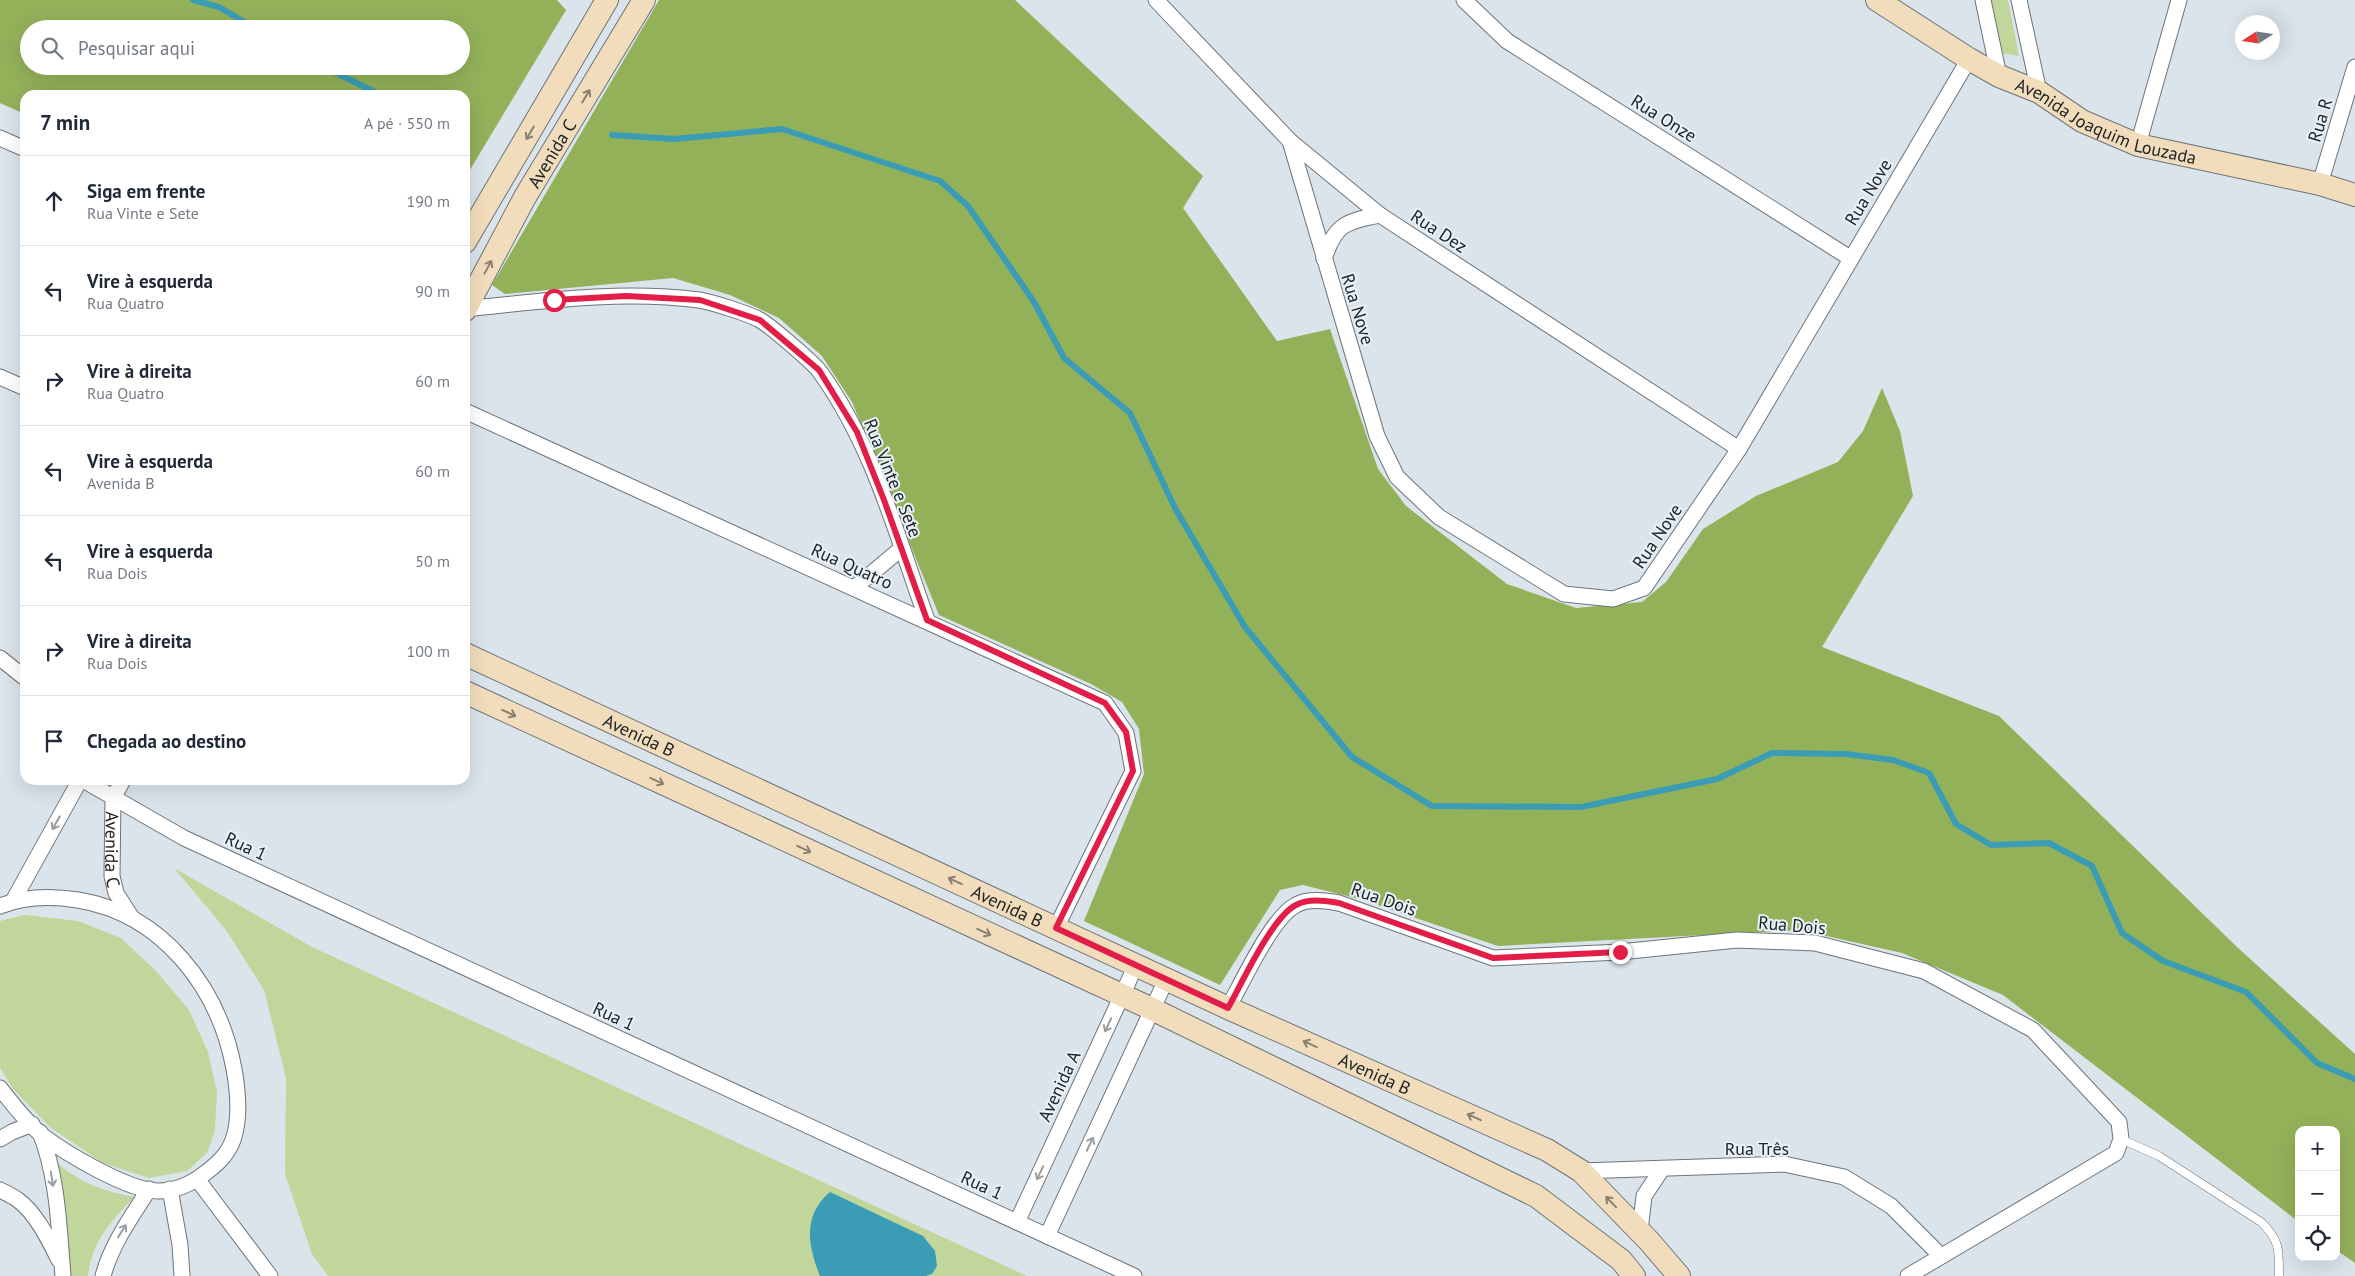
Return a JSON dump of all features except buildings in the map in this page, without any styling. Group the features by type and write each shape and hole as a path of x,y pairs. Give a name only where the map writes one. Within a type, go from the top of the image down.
{"street":[{"name":"Avenida C","path":"470,233 607,0"},
{"name":"Rua Dez","path":"1156,0 1290,141 1380,215 1739,449"},
{"name":"Rua Onze","path":"1464,0 1507,41 1850,258"},
{"name":"Avenida Joaquim Louzada","path":"1877,0 1999,76 2039,92 2082,121 2138,145 2320,184 2355,195"},
{"path":"1983,0 1999,76"},
{"path":"2019,0 2039,92"},
{"path":"2138,145 2180,0"},
{"name":"Avenida C","path":"470,301 525,197 637,2"},
{"name":"Rua Nove","path":"1290,141 1377,436 1397,477 1439,517 1564,594 1613,599 1644,588 1739,449 1969,59"},
{"name":"Rua R","path":"2320,184 2355,67"},
{"path":"0,138 20,147"},
{"path":"1324,259 1331,238 1343,225 1358,219 1380,215"},
{"name":"Rua Vinte e Sete","path":"470,309 554,300 626,296 700,300 760,320 819,370 857,432 902,548 927,620"},
{"path":"0,377 20,386"},
{"name":"Rua Quatro","path":"470,414 927,620 1105,703 1126,732 1133,771 1056,928"},
{"path":"854,588 902,548"},
{"name":"Avenida B","path":"470,656 1166,980 1547,1150 1581,1171 1640,1231 1679,1276"},
{"path":"0,658 20,674"},
{"name":"Avenida B","path":"470,694 1152,1009 1536,1196 1621,1260 1634,1276"},
{"path":"6,903 78,785"},
{"name":"Rua 1","path":"90,785 184,838 1134,1276"},
{"name":"Avenida C","path":"120,785 113,798 112,876 116,893 132,918"},
{"path":"0,1088 36,1128 70,1153 109,1176 150,1190 170,1189 197,1179 220,1162 233,1140 237,1110 236,1083 231,1053 221,1020 206,990 187,963 146,925 94,902 65,898 35,898 6,903"},
{"name":"Rua Dois","path":"1228,1008 1276,922 1296,904 1317,900 1339,903 1493,958 1620,952 1737,940 1815,943 1924,971 2033,1030 2119,1122 2121,1139"},
{"name":"Avenida A","path":"1017,1222 1136,965"},
{"path":"1047,1236 1166,980"},
{"path":"0,1140 12,1132 36,1128"},
{"path":"36,1128 50,1168 59,1218 62,1271"},
{"path":"1908,1276 2116,1153 2121,1139"},
{"name":"Rua Três","path":"1581,1171 1784,1164 1844,1177 1890,1206 1941,1256"},
{"path":"1640,1231 1644,1196 1662,1169"},
{"path":"197,1179 270,1276"},
{"path":"170,1189 180,1245 182,1276"},
{"path":"0,1190 18,1200 27,1210 48,1238 62,1271"},
{"path":"103,1276 108,1256 120,1233 150,1190"}],"lane":[{"path":"2121,1139 2159,1156 2261,1222 2274,1234 2279,1247 2279,1276"}],"green space":[{"path":"0,0 557,0 566,10 470,170 470,90 20,90 20,112 0,103"},
{"path":"659,0 1015,0 1203,176 1183,208 1277,341 1330,329 1378,469 1406,506 1507,584 1576,608 1642,602 1666,582 1703,529 1756,496 1838,462 1863,431 1882,388 1900,431 1913,496 1822,647 1999,716 2237,947 2355,1054 2355,1263 2340,1253 2340,1126 2295,1126 2295,1219 2003,995 1902,953 1800,930 1498,946 1363,900 1303,885 1280,890 1220,985 1084,921 1144,774 1139,729 1122,702 1091,684 939,615 852,402 822,356 779,318 730,295 673,278 505,294 492,285"},
{"path":"1989,0 2008,0 2019,56 2000,53"},
{"path":"174,868 312,947 1027,1276 328,1276 312,1254 285,1174 286,1078 264,990 226,930"},
{"path":"25,915 78,921 121,938 156,971 189,1010 208,1052 217,1092 215,1131 207,1153 187,1171 149,1178 103,1163 51,1128 13,1089 0,1068 0,921"},
{"path":"57,1163 93,1186 135,1197 118,1214 98,1242 93,1253 88,1276 65,1276"}],"water":[{"path":"830,1192 923,1236 935,1251 937,1266 932,1274 926,1276 820,1276 811,1243 811,1221 821,1201"}],"waterway":[{"path":"193,0 219,7 241,20"},
{"path":"340,75 371,90"},
{"path":"612,135 674,139 782,129 940,181 968,206 1034,302 1064,358 1130,413 1176,510 1245,627 1352,757 1432,806 1581,807 1717,779 1772,753 1846,754 1893,760 1929,773 1956,824 1991,845 2049,843 2092,866 2122,933 2163,961 2246,992 2317,1063 2355,1079"}],"route":[{"path":"554,300 626,296 700,300 760,320 819,370 857,432 884,500 927,620 1105,703 1126,732 1133,771 1056,928 1228,1008 1276,922 1296,904 1317,900 1339,903 1493,958 1620,952"}]}
